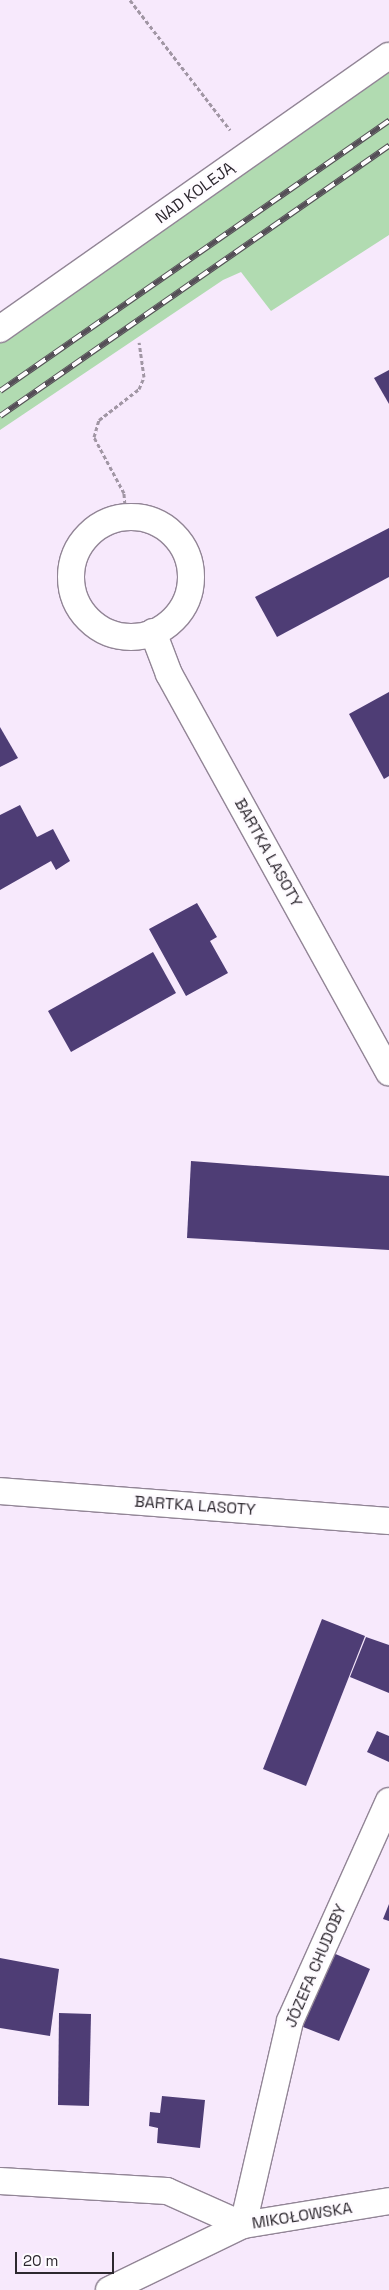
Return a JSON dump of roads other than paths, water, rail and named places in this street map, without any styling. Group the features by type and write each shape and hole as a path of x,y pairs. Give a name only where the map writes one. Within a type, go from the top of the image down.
{"street":[{"name":"NAD KOLEJĄ","path":"0,330 389,56"},
{"path":"126,517 145,518 170,531 182,546 190,563 190,591 182,609 170,623 154,632 126,637 99,628 79,608 72,590 72,562 80,545 99,525 126,517"},
{"name":"BARTKA LASOTY","path":"154,632 169,674 389,1072"},
{"name":"BARTKA LASOTY","path":"0,1491 389,1521"},
{"name":"JÓZEFA CHUDOBY","path":"243,2225 290,2021 389,1801"},
{"path":"0,2181 167,2191 243,2225"},
{"name":"MIKOŁOWSKA","path":"109,2290 243,2225 389,2201"}],"railway":[{"path":"0,391 389,121"},
{"path":"0,416 389,146"}]}
